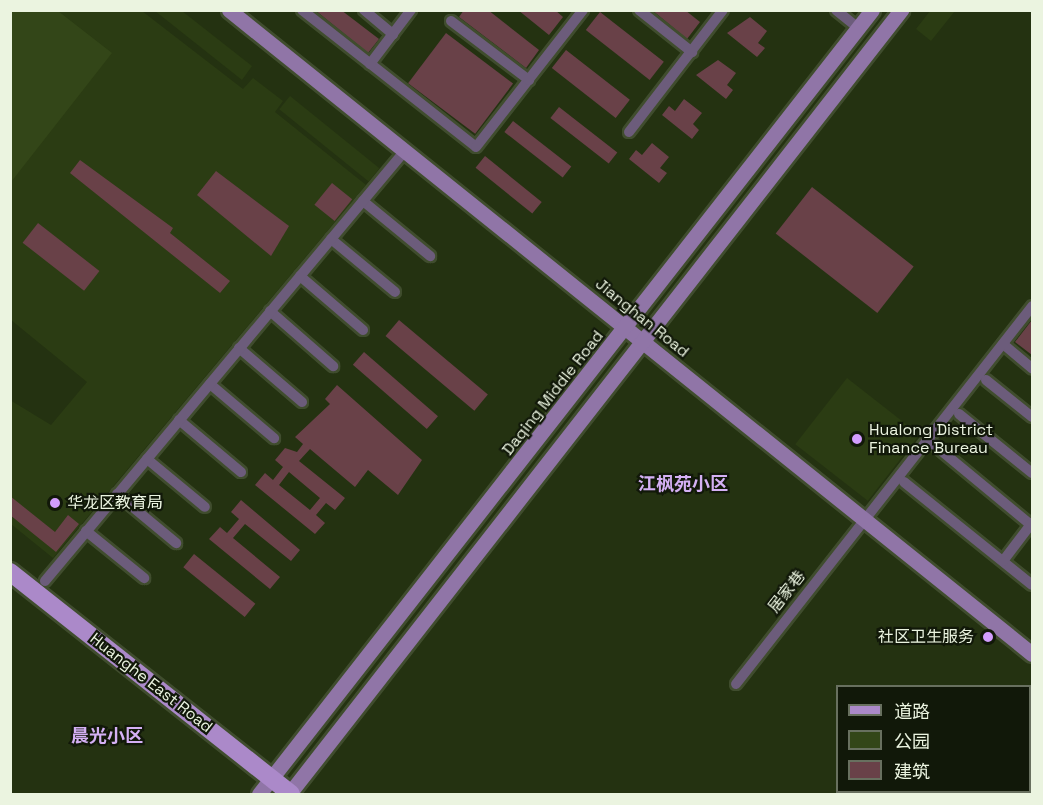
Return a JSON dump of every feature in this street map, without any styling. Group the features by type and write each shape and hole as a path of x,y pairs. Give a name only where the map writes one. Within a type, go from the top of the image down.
{"main road":[{"name":"Jianghan Road","path":"229,10 1032,654"},
{"name":"Daqing Middle Road","path":"277,791 626,328 872,10"},
{"path":"277,791 644,343 901,10"},
{"name":"Huanghe East Road","path":"10,572 277,791"},
{"name":"Huanghe East Road","path":"10,587 277,791"}],"street":[{"path":"302,10 476,147 583,10"},
{"path":"364,10 393,34"},
{"path":"370,64 411,10"},
{"path":"639,10 692,52"},
{"path":"629,132 723,10"},
{"path":"836,10 858,28"},
{"path":"451,21 528,80"},
{"path":"45,581 404,152"},
{"path":"363,201 430,256"},
{"path":"331,239 395,292"},
{"path":"300,276 363,330"},
{"name":"居家巷","path":"735,684 863,518 1032,306"},
{"path":"270,311 333,366"},
{"path":"1002,344 1032,368"},
{"path":"239,348 302,402"},
{"path":"986,380 1032,417"},
{"path":"210,384 274,438"},
{"path":"959,414 1032,473"},
{"path":"179,420 240,472"},
{"path":"933,444 1032,524 1003,561"},
{"path":"147,459 205,507"},
{"path":"904,482 1032,585"},
{"path":"117,494 176,543"},
{"path":"86,531 144,578"}],"shaded area":[{"path":"11,11 142,11 243,89 253,78 283,101 275,112 366,185 53,558 11,524 10,400 51,425 87,382 11,320"},
{"path":"155,11 182,11 252,66 242,80"},
{"path":"930,11 955,11 931,41 916,29"},
{"path":"290,96 379,168 369,182 279,109"},
{"name":"Hualong District Finance Bureau","path":"847,378 919,435 868,501 795,444"}],"green space":[{"path":"11,10 58,11 112,53 11,182"}],"building":[{"path":"315,10 341,10 379,39 368,53"},
{"path":"464,10 488,10 539,50 526,68 459,17"},
{"path":"518,10 555,10 563,17 549,35"},
{"path":"652,10 685,10 700,22 687,39"},
{"path":"600,12 664,62 650,80 586,30"},
{"path":"750,17 767,31 758,43 765,48 757,57 727,33"},
{"path":"446,33 513,84 475,134 408,83"},
{"path":"566,50 630,100 616,118 552,68"},
{"path":"718,60 736,73 727,85 733,90 726,99 696,75"},
{"path":"684,99 702,113 693,124 699,130 692,139 662,115 669,106 675,111"},
{"path":"559,107 617,153 609,164 550,118"},
{"path":"513,121 571,167 563,178 504,132"},
{"path":"652,143 669,157 660,168 667,173 659,183 629,159 636,150 642,155"},
{"path":"485,156 542,202 532,214 476,168"},
{"path":"80,160 173,228 170,233 230,281 220,293 70,173"},
{"path":"216,171 289,226 271,256 197,195"},
{"path":"332,183 352,199 335,221 314,205"},
{"path":"812,187 914,266 877,313 776,233"},
{"path":"38,223 99,271 84,291 23,243"},
{"path":"399,320 488,395 474,411 386,336"},
{"path":"1032,320 1032,355 1015,342"},
{"path":"364,352 438,416 427,429 353,365"},
{"path":"337,385 422,460 398,495 368,470 355,487 310,449 299,461 345,498 335,510 326,503 316,515 325,523 315,534 255,485 265,473 273,480 283,467 275,460 285,448 297,452 303,444 295,437 330,404 325,399","holes":["289,472 320,498 310,510 279,485"]},
{"path":"10,496 55,532 68,515 79,524 56,552 10,515"},
{"path":"241,500 300,550 291,561 245,524 233,538 280,577 270,589 209,539 220,527 227,533 239,519 231,512"},
{"path":"194,554 255,604 245,617 183,567"}],"place":[{"name":"Hualong District Finance Bureau","path":"857,439"},
{"name":"华龙区教育局","path":"55,503"},
{"name":"社区卫生服务","path":"988,637"}],"district":[{"name":"江枫苑小区","path":"683,484"},
{"name":"晨光小区","path":"107,736"}]}
